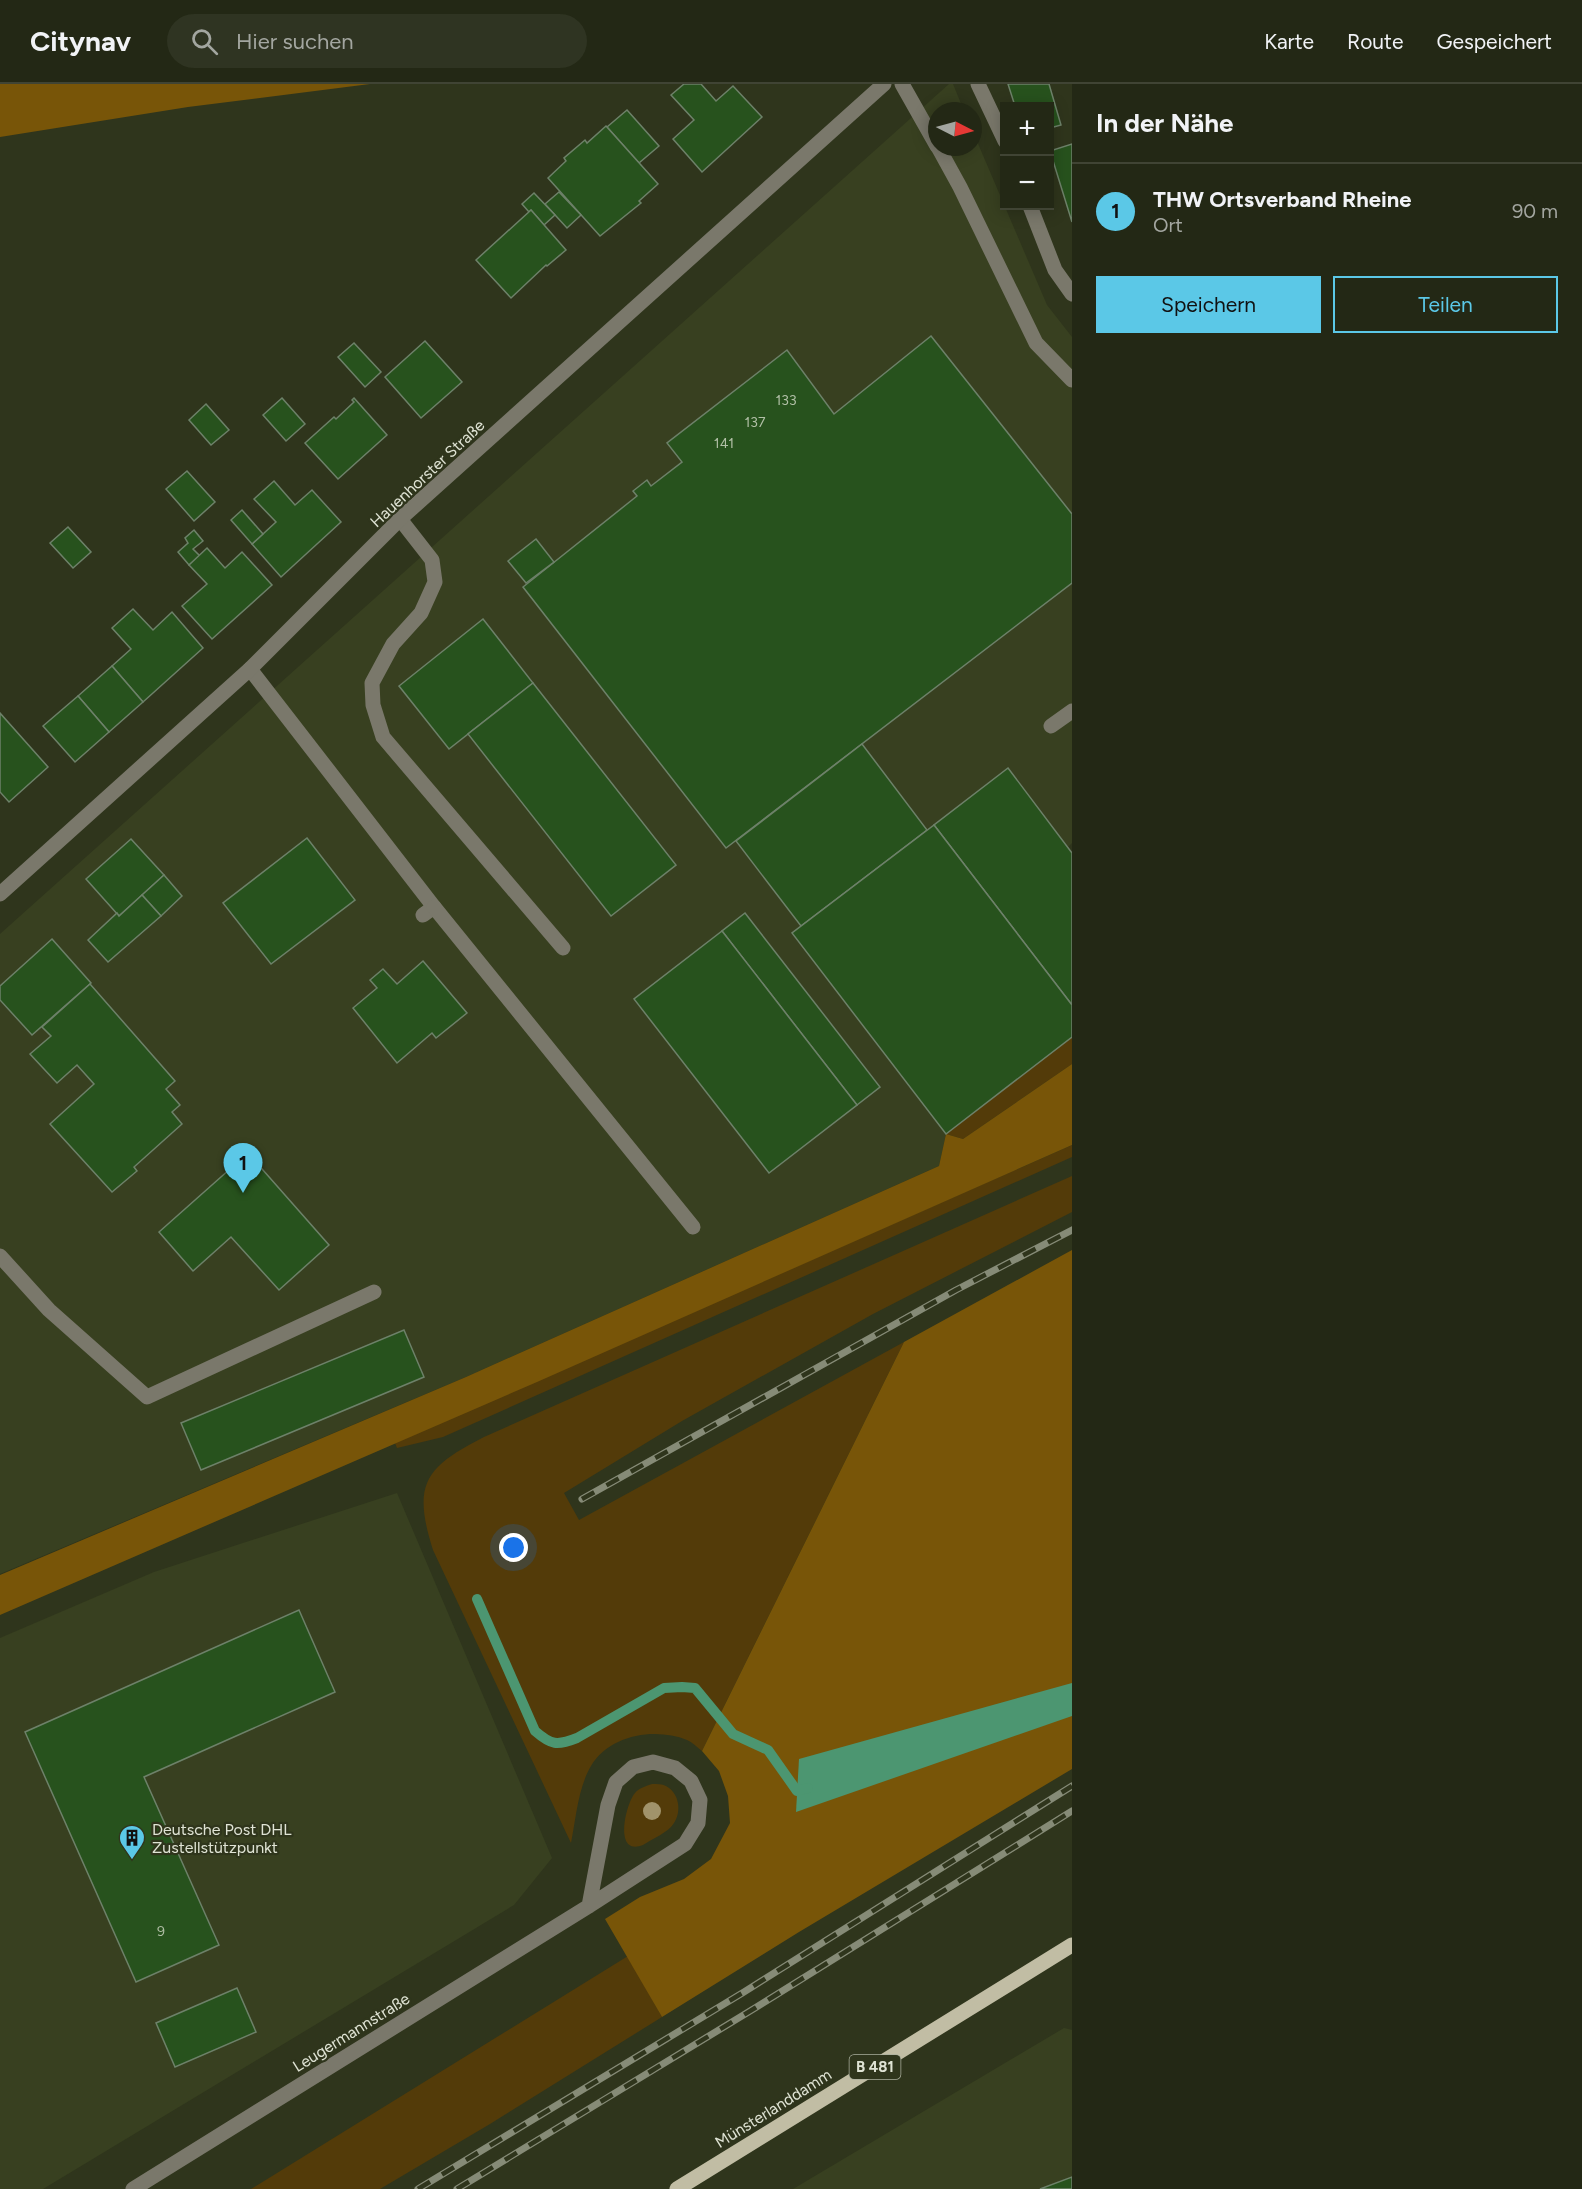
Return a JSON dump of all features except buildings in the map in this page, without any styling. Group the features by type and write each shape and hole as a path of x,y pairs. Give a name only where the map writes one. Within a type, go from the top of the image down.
{"main road":[{"name":"Münsterlanddamm","path":"677,2189 1072,1945"}],"street":[{"name":"Hauenhorster Straße","path":"0,894 250,669 400,519 884,84"},
{"path":"902,84 928,131"},
{"path":"978,84 1000,130"},
{"path":"942,156 960,187 1036,343 1072,380"},
{"path":"1032,210 1055,270 1072,294"},
{"path":"400,519 432,560 435,582 421,613 393,644 372,683 373,705 383,736 563,948"},
{"path":"250,669 428,911 693,1227"},
{"path":"1051,726 1072,711"},
{"path":"0,1256 49,1310 147,1396 374,1292"},
{"name":"Leugermannstraße","path":"133,2189 589,1906 685,1844 698,1823 700,1800 691,1781 675,1768 653,1762 633,1767 616,1782 608,1805 589,1906"}],"shaded area":[{"path":"0,84 370,84 188,107 0,137"},
{"path":"949,84 953,84 960,102 929,102"},
{"path":"928,103 928,156 982,156 982,153 1000,195 1000,210 1006,210 1047,305 1072,337 1072,843 1068,847 1072,853 1072,1037 946,1134 939,1166 466,1377 0,1574 0,934"},
{"path":"1072,1037 1072,1064 963,1139 946,1134"},
{"path":"1072,1064 1072,1145 537,1382 0,1615 0,1575 466,1377 939,1166 946,1134 963,1139"},
{"path":"1072,1145 1072,1157 443,1437 397,1448 395,1443"},
{"path":"1072,1176 1072,1212 873,1314 682,1421 564,1493 579,1520 904,1342 702,1751 687,1740 661,1734 634,1736 609,1747 591,1766 583,1784 571,1843 433,1550 424,1509 424,1493 428,1480 436,1469 448,1458 484,1437"},
{"path":"1072,1250 1072,1769 799,1932 662,2017 605,1919 640,1897 684,1879 711,1859 730,1823 728,1796 719,1771 702,1751 904,1342"},
{"path":"397,1493 552,1858 514,1905 43,2189 0,2189 0,1638 154,1572"},
{"path":"1072,1683 1072,1716 796,1812 799,1759"},
{"path":"652,1784 664,1785 674,1793 678,1803 678,1813 672,1826 643,1845 634,1847 628,1843 625,1836 624,1827 628,1807 637,1791"},
{"path":"628,1956 662,2017 490,2124 380,2189 251,2189"},
{"path":"1064,2028 1072,2030 1072,2189 793,2189"}],"waterway":[{"path":"477,1599 535,1731 546,1739 559,1743 577,1738 664,1688 695,1688 733,1734 768,1750 797,1791 808,1788"}],"railway":[{"path":"582,1499 956,1290 1072,1230"},
{"path":"418,2189 744,1992 1072,1786"},
{"path":"457,2189 755,2008 1072,1811"}],"place":[{"name":"THW Ortsverband Rheine","path":"243,1193"},
{"name":"Deutsche Post DHL Zustellstützpunkt","path":"132,1861"}]}
